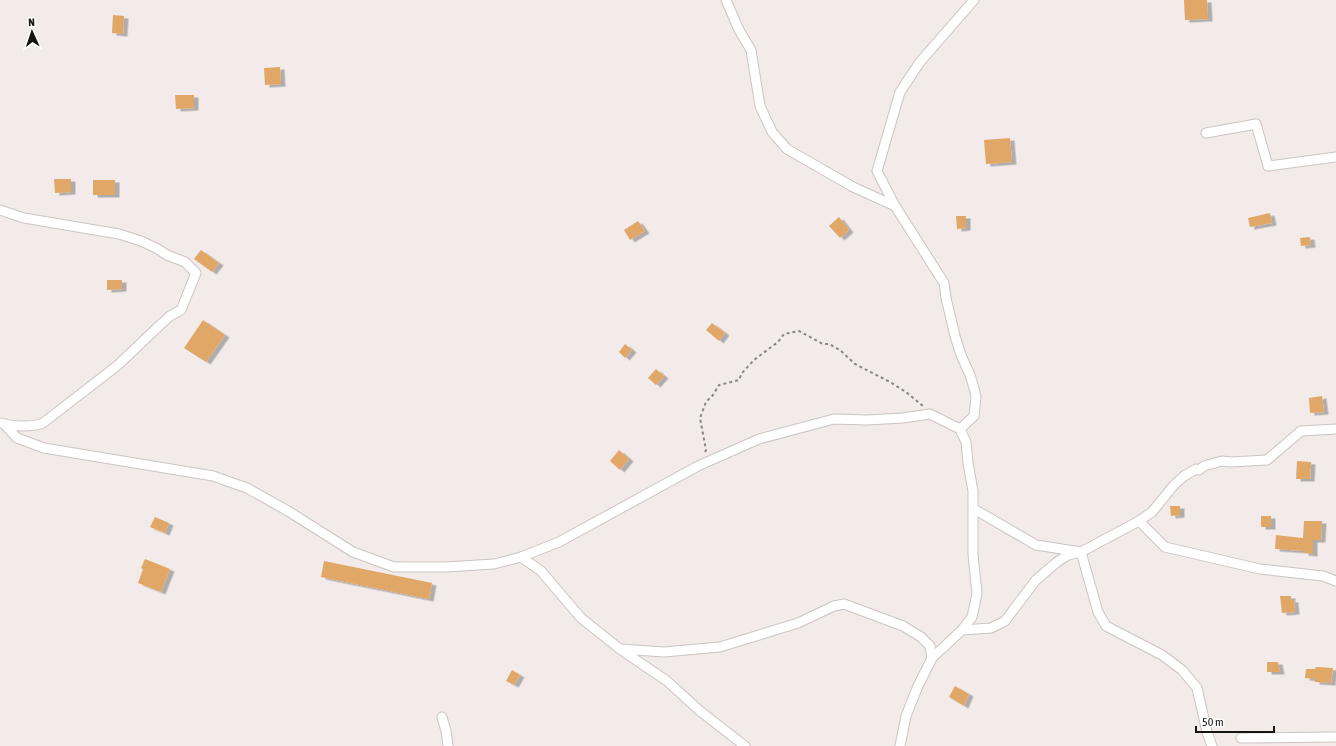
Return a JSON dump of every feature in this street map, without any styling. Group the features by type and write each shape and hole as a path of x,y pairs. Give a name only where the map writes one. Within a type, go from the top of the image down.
{"street":[{"path":"726,0 739,30 751,50 760,106 772,132 787,149 853,187 895,206"},
{"path":"960,429 974,416 976,397 970,374 961,355 946,298 944,282 895,206 877,171 900,92 920,62 974,0"},
{"path":"1206,133 1256,124 1268,166 1336,157"},
{"path":"0,210 24,218 119,234 141,241 167,255 185,262 196,273 181,310 170,316 118,365 43,423 36,426 2,423"},
{"path":"2,423 17,438 44,448 212,476 247,488 288,511 353,552 394,567 446,567 494,564 521,557 559,542 698,466 759,439 834,419 867,420 903,418 930,414 960,429 966,442 973,491 974,509 972,531 977,594 972,617 962,630 932,658 918,686 906,716 900,746"},
{"path":"962,630 991,628 1005,621 1036,580 1058,562 1068,555 1081,552 1139,521 1152,512 1174,485 1184,476 1196,469 1199,470 1204,466 1222,461 1267,460 1301,431 1336,429"},
{"path":"974,509 1036,545 1081,552"},
{"path":"1139,521 1165,546 1260,569 1323,576 1336,581"},
{"path":"1081,552 1098,612 1106,626 1162,655 1182,670 1197,688 1207,732 1212,746"},
{"path":"521,557 541,571 581,618 620,649 667,681 700,711 745,746"},
{"path":"620,649 664,652 720,647 798,624 834,606 844,604 903,626 922,637 930,646 932,658"},
{"path":"442,717 448,746"},
{"path":"1241,738 1336,738"}],"path":[{"path":"698,466 706,450 700,418 706,402 714,394 719,385 739,380 742,373 754,360 778,342 784,334 799,331 823,344 829,344 835,347 866,371 878,375 906,392 919,402 930,414"}],"building":[{"path":"1184,0 1207,0 1208,19 1185,20"},
{"path":"113,15 124,16 123,34 112,33"},
{"path":"280,67 281,84 265,85 264,68"},
{"path":"175,95 194,95 194,108 176,109"},
{"path":"1010,138 1012,162 986,164 984,140"},
{"path":"54,179 71,179 71,192 55,193"},
{"path":"93,180 115,180 115,195 93,195"},
{"path":"1270,213 1272,223 1250,227 1248,218"},
{"path":"956,216 966,216 966,228 957,229"},
{"path":"839,217 849,230 840,238 829,226"},
{"path":"638,221 645,231 630,240 624,230"},
{"path":"1310,237 1311,245 1301,246 1300,238"},
{"path":"201,250 219,263 212,272 194,259"},
{"path":"107,280 122,280 122,289 107,290"},
{"path":"203,320 225,335 206,362 184,348"},
{"path":"712,323 725,333 719,341 706,330"},
{"path":"625,344 632,350 625,358 619,352"},
{"path":"656,369 664,376 656,385 648,378"},
{"path":"1322,396 1324,412 1310,413 1309,398"},
{"path":"619,450 629,459 620,470 610,461"},
{"path":"1297,461 1311,462 1310,479 1296,479"},
{"path":"1170,506 1180,506 1180,515 1171,516"},
{"path":"1261,516 1271,516 1271,527 1261,527"},
{"path":"155,517 169,523 165,533 150,527"},
{"path":"1304,521 1322,521 1321,540 1313,540 1313,554 1304,553 1304,551 1275,549 1276,535 1303,538"},
{"path":"145,559 170,569 161,592 138,583 143,569 141,568"},
{"path":"324,561 432,583 429,599 321,577"},
{"path":"1280,596 1291,596 1291,600 1294,600 1295,612 1282,613"},
{"path":"1267,662 1278,662 1280,672 1267,672"},
{"path":"1316,667 1333,668 1331,683 1315,682 1315,679 1305,678 1306,669 1315,669"},
{"path":"512,670 520,675 514,685 506,681"},
{"path":"955,686 969,694 964,706 949,697"}]}
